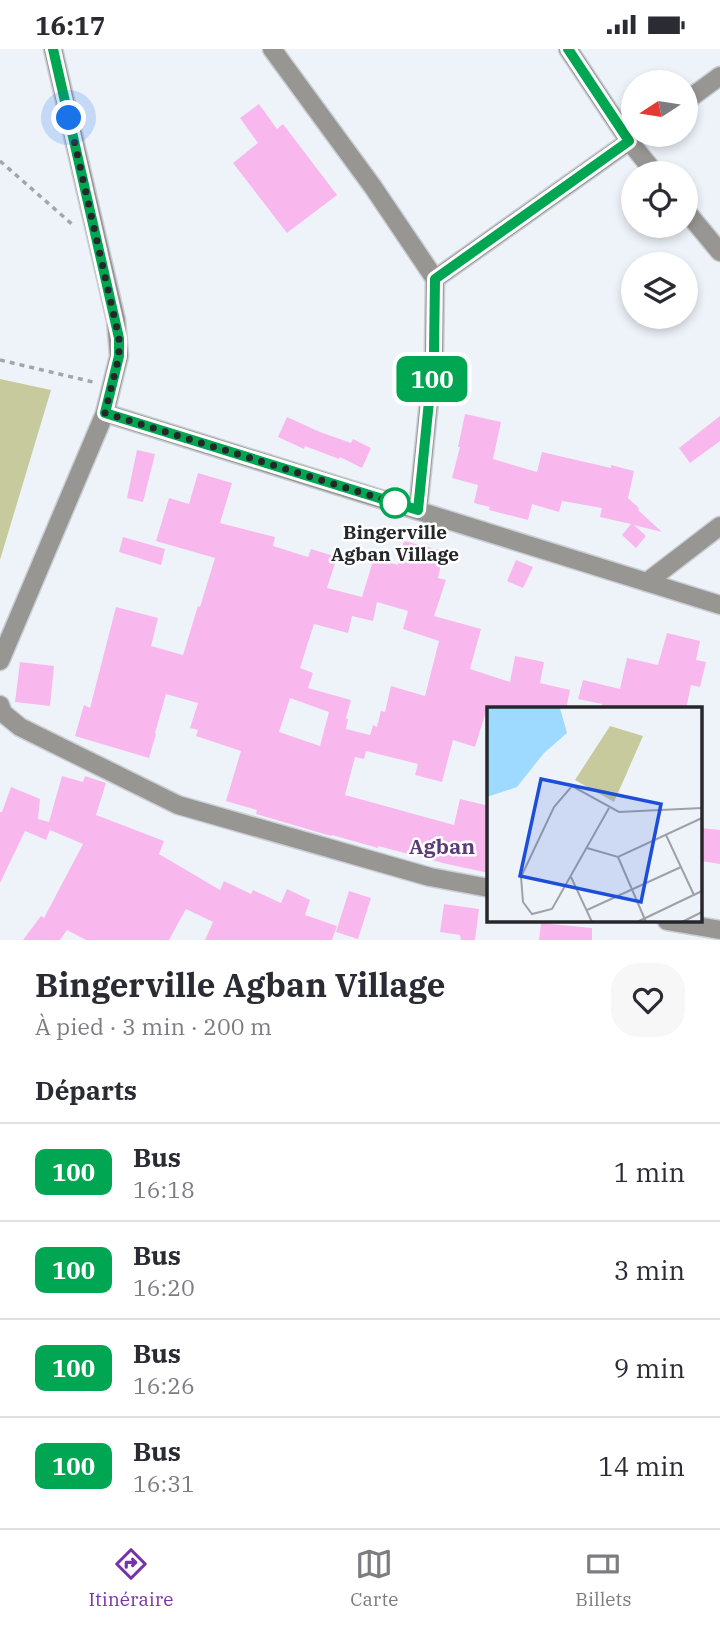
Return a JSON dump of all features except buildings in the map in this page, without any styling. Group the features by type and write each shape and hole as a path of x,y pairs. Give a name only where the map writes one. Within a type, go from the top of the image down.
{"street":[{"path":"0,661 105,413 119,356 119,338 53,49"},
{"path":"272,49 373,187 435,279 434,352 418,510"},
{"path":"568,49 621,120"},
{"path":"698,92 720,76"},
{"path":"435,279 621,147"},
{"path":"698,225 720,252"},
{"path":"105,413 720,605"},
{"path":"647,582 720,526"},
{"path":"0,705 3,713 20,727 177,805 430,877 487,888"},
{"path":"679,923 720,930"}],"path":[{"path":"0,161 99,247"},
{"path":"0,361 112,387"}],"green space":[{"path":"0,379 51,390 0,560"}],"bus line":[{"name":"100","path":"53,49 119,338 119,356 105,413 418,510 434,352 435,279 629,141 568,49"}],"place":[{"name":"Bingerville Agban Village","path":"395,503"}],"district":[{"name":"Agban","path":"442,847"}],"route":[{"path":"69,118 119,338 119,356 105,413 395,503"}]}
